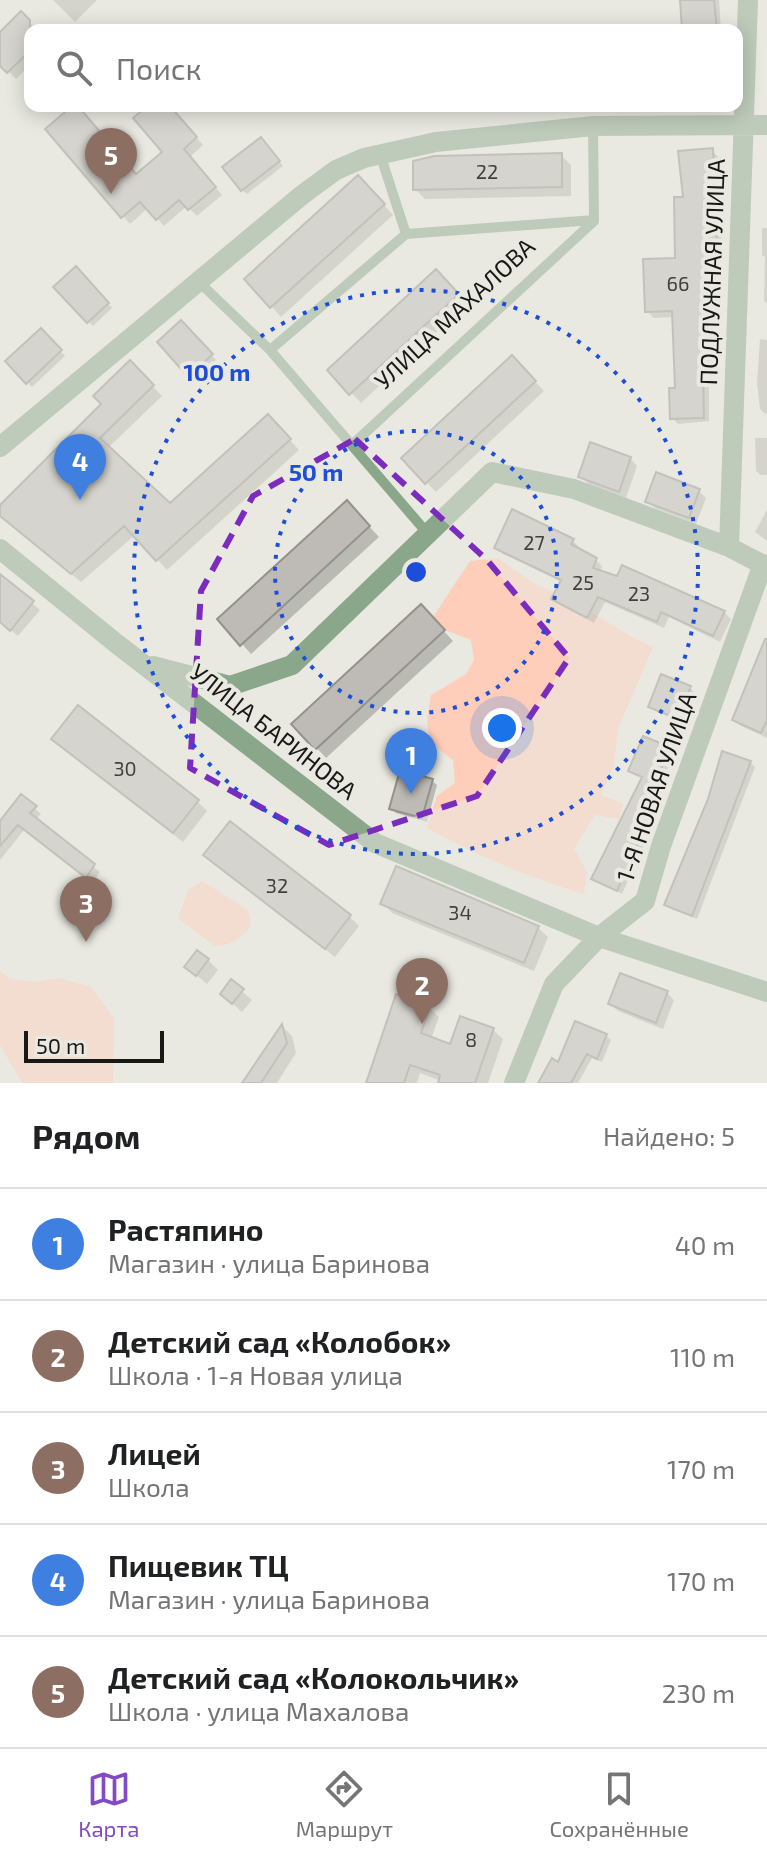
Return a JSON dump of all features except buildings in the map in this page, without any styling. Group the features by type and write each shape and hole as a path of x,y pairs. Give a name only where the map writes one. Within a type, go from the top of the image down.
{"street":[{"name":"ПОДЛУЖНАЯ УЛИЦА","path":"729,547 748,0"},
{"path":"0,447 336,170 380,154 436,142 593,126 767,125"},
{"path":"142,663 230,686 292,665 492,472 574,489 729,547 765,566"},
{"name":"УЛИЦА БАРИНОВА","path":"0,549 375,843 599,937 767,992"},
{"name":"1-Я НОВАЯ УЛИЦА","path":"514,1083 554,984 599,937 645,901 661,846 765,566"}],"lane":[{"path":"593,126 594,220"},
{"path":"270,350 406,234 380,154"},
{"name":"УЛИЦА МАХАЛОВА","path":"406,234 594,220"},
{"name":"УЛИЦА МАХАЛОВА","path":"352,445 594,220"},
{"path":"200,283 270,350 428,534"}],"highlighted area":[{"path":"355,439 487,560 569,658 477,796 329,845 190,768 201,591 253,496"}],"shaded area":[{"path":"498,558 532,582 653,647 618,729 614,765 601,795 623,804 619,819 595,815 574,849 587,872 584,894 504,866 427,828 437,796 455,783 453,760 436,746 428,732 431,695 466,674 474,660 471,640 445,630 433,617 470,561"},
{"path":"202,881 248,910 251,926 235,941 215,946 178,918 188,890"},
{"path":"0,971 10,979 34,982 59,978 91,987 114,1018 113,1083 22,1083 0,1045"}],"place":[{"name":"Детский сад «Колокольчик»","path":"111,194"},
{"name":"Пищевик ТЦ","path":"80,500"},
{"name":"Растяпино","path":"411,794"},
{"name":"Лицей","path":"86,942"},
{"name":"Детский сад «Колобок»","path":"422,1024"}]}
